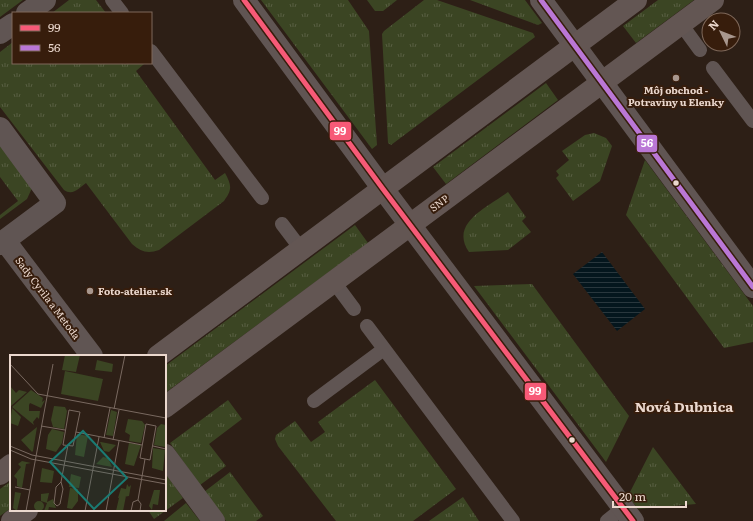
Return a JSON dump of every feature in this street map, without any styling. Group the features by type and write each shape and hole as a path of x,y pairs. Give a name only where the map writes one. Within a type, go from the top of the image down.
{"street":[{"path":"28,12 44,0"},
{"path":"244,0 410,225 621,517"},
{"path":"541,0 753,287"},
{"path":"159,355 636,0"},
{"name":"SNP","path":"166,406 713,0"},
{"path":"0,33 12,25"},
{"name":"Sady Cyrila a Metoda","path":"0,128 56,203 2,242 91,355"},
{"path":"166,456 214,521"},
{"path":"0,474 10,467"},
{"path":"12,521 26,511"}],"lane":[{"path":"112,0 121,12"},
{"path":"681,24 700,50"},
{"path":"152,52 262,198"},
{"path":"713,68 753,121"},
{"path":"282,224 301,250"},
{"path":"334,282 354,309"},
{"path":"367,326 513,521"},
{"path":"314,401 384,349"}],"green space":[{"path":"0,0 23,0 0,17"},
{"path":"69,0 96,0 105,12 53,12"},
{"path":"261,0 348,0 369,31 377,145 372,149"},
{"path":"367,0 397,0 383,11 375,11"},
{"path":"424,0 437,0 533,33 535,37 391,145 388,143 382,34"},
{"path":"470,0 525,0 542,23 538,25"},
{"path":"658,0 694,0 636,43 623,26"},
{"path":"12,43 12,64 144,64 136,71 215,180 225,173 230,185 229,194 224,201 159,250 148,252 135,247 86,183 73,192 67,192 64,190 0,107 0,52"},
{"path":"546,83 558,100 446,184 433,167"},
{"path":"594,133 606,138 612,146 600,181 573,201 556,178 559,175 556,171 569,160 562,151 585,135"},
{"path":"0,144 32,188 27,199 0,219 0,215 18,201 0,177"},
{"path":"645,160 753,306 753,342 724,348 626,215"},
{"path":"508,192 526,217 522,221 531,232 508,250 469,252 464,242 464,232 467,224 482,210"},
{"path":"355,225 368,243 166,392 166,365"},
{"path":"532,284 629,416 606,462 474,286"},
{"path":"375,380 456,489 413,521 336,521 278,446 275,439 276,435 295,421 311,442 325,432 318,422"},
{"path":"228,400 242,419 209,444 226,466 200,485 170,443"},
{"path":"653,447 696,504 638,509 628,496"},
{"path":"230,472 263,516 256,521 226,521 204,492"},
{"path":"166,474 183,498 166,510"},
{"path":"10,482 10,509 0,516 0,489"},
{"path":"463,497 479,521 429,521"},
{"path":"186,503 200,521 164,521"},
{"path":"149,511 165,511 154,519"}],"water":[{"path":"602,252 645,309 617,331 573,274"}],"transit line":[{"name":"99","path":"244,0 383,189 633,521"},
{"name":"56","path":"541,0 753,287"}],"place":[{"name":"Môj obchod - Potraviny u Elenky","path":"676,78"},
{"name":"Foto-atelier.sk","path":"90,291"}],"district":[{"name":"Nová Dubnica","path":"684,407"}]}
